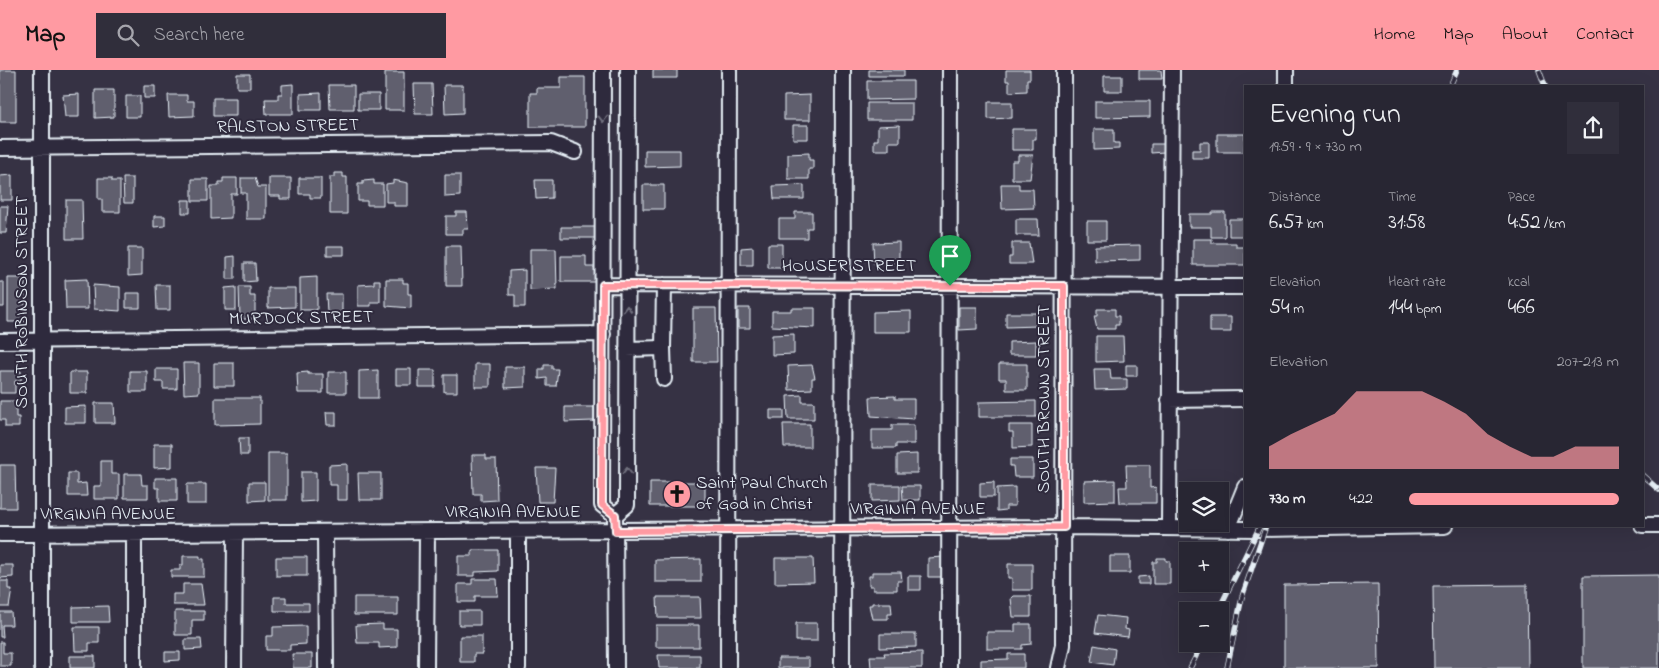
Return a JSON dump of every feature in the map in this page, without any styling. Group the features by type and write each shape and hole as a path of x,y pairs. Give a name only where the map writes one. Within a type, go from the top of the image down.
{"street":[{"name":"SOUTH ROBINSON STREET","path":"42,70 42,668"},
{"path":"603,70 602,505 615,515 616,668"},
{"path":"615,515 627,505 628,70"},
{"path":"728,668 729,70"},
{"path":"842,668 843,70"},
{"path":"949,668 950,70"},
{"name":"SOUTH BROWN STREET","path":"1058,668 1063,645 1064,70"},
{"path":"1169,528 1172,70"},
{"path":"1286,70 1286,85"},
{"name":"RALSTON STREET","path":"0,148 551,143 575,152"},
{"name":"HOUSER STREET","path":"603,285 1244,287"},
{"path":"664,285 664,379"},
{"name":"MURDOCK STREET","path":"0,341 603,334"},
{"path":"627,348 664,348"},
{"path":"1170,400 1244,399"},
{"path":"1229,527 1244,489"},
{"path":"1644,525 1659,525"},
{"name":"VIRGINIA AVENUE","path":"0,534 1064,527 1179,528"},
{"name":"VIRGINIA AVENUE","path":"1229,529 1365,527"},
{"path":"518,531 518,668"},
{"path":"325,532 326,668"},
{"path":"426,668 427,532"},
{"path":"134,533 134,668"},
{"path":"234,533 234,668"}],"building":[{"path":"0,70 16,70 16,122 0,122"},
{"path":"653,70 677,70 677,78 653,78"},
{"path":"869,70 904,70 904,76 869,76"},
{"path":"1006,70 1030,70 1030,79 1027,79 1027,91 1009,92"},
{"path":"1139,70 1161,70 1162,79 1139,79"},
{"path":"385,72 404,72 404,110 385,110"},
{"path":"237,74 250,74 250,88 237,88"},
{"path":"1104,76 1122,76 1122,91 1104,91"},
{"path":"561,77 585,77 585,127 530,127 530,93 537,93 537,88 561,88"},
{"path":"867,81 913,81 913,99 867,100"},
{"path":"293,84 293,114 266,114 265,99 278,99 278,94 282,94 282,85"},
{"path":"414,84 432,84 433,114 415,114"},
{"path":"329,85 354,85 354,109 330,109"},
{"path":"444,85 463,85 463,113 445,114"},
{"path":"144,86 155,86 155,98 144,98"},
{"path":"95,90 114,90 114,117 95,118"},
{"path":"321,93 321,110 300,110 300,94"},
{"path":"79,94 79,117 65,117 63,95"},
{"path":"358,94 379,94 379,110 358,110"},
{"path":"168,95 187,95 187,101 194,101 194,116 169,117"},
{"path":"810,95 810,120 784,120 784,96"},
{"path":"126,96 140,96 140,117 126,117"},
{"path":"213,98 236,98 236,116 213,116"},
{"path":"1095,101 1150,101 1150,117 1095,118"},
{"path":"988,102 1012,102 1012,118 988,119"},
{"path":"867,103 912,103 912,120 867,120"},
{"path":"793,125 808,125 808,139 793,139"},
{"path":"900,125 900,142 889,142 889,150 874,150 874,140 878,140 878,126"},
{"path":"1012,129 1036,129 1036,139 1033,139 1033,150 1012,150"},
{"path":"1094,129 1114,129 1114,143 1119,143 1119,149 1094,150"},
{"path":"1217,134 1244,134 1244,152 1217,152"},
{"path":"1200,142 1209,142 1209,158 1192,158 1192,150 1200,150"},
{"path":"1151,144 1164,144 1164,152 1151,153"},
{"path":"645,150 680,150 680,166 645,167"},
{"path":"809,153 809,160 813,160 813,169 809,169 809,179 788,179 788,154"},
{"path":"1018,155 1033,155 1030,179 1012,179 1012,161 1018,161"},
{"path":"334,173 343,173 343,177 347,177 347,214 330,214 330,177 334,177"},
{"path":"12,175 12,200 0,200 0,176"},
{"path":"445,175 460,175 460,196 445,197"},
{"path":"98,178 112,178 112,181 120,181 120,212 102,212 102,199 98,199"},
{"path":"123,178 133,178 133,203 124,203"},
{"path":"223,178 237,178 237,194 231,194 231,218 211,219 211,186 219,186 219,182 223,182"},
{"path":"241,178 255,178 258,187 266,187 266,219 246,219 246,193 241,193"},
{"path":"269,178 291,178 291,199 269,196"},
{"path":"299,178 321,178 321,198 310,198 310,194 299,194"},
{"path":"192,179 208,179 208,201 192,201"},
{"path":"374,180 374,184 383,184 383,205 367,205 367,201 358,201 358,184 363,184 363,181"},
{"path":"393,180 408,183 408,206 394,206 394,202 386,202 386,184 393,183"},
{"path":"535,180 552,180 552,198 536,199"},
{"path":"1001,184 1019,184 1019,189 1033,189 1034,208 1002,209"},
{"path":"643,185 664,185 664,209 643,209"},
{"path":"804,185 804,199 774,199 773,186"},
{"path":"66,200 82,200 83,239 66,239"},
{"path":"182,200 190,200 190,213 182,213"},
{"path":"0,206 8,206 6,233 0,233"},
{"path":"456,212 467,212 468,229 463,229 463,234 446,234 446,216 456,216"},
{"path":"795,212 812,212 812,228 807,228 807,238 779,238 779,219 795,219"},
{"path":"1212,212 1225,212 1225,237 1211,237 1211,227 1189,227 1189,214 1212,214"},
{"path":"154,216 165,216 165,226 154,227"},
{"path":"1016,219 1038,219 1039,235 1016,235"},
{"path":"1229,219 1244,219 1244,236 1229,236"},
{"path":"1087,221 1106,221 1106,240 1087,240"},
{"path":"561,227 595,227 595,238 561,238"},
{"path":"1193,239 1212,239 1212,243 1236,243 1236,247 1244,247 1244,265 1193,265"},
{"path":"899,242 899,264 874,264 873,243"},
{"path":"1012,243 1029,243 1032,264 1009,264 1009,257 1012,257"},
{"path":"768,244 782,244 782,268 768,268"},
{"path":"1140,245 1140,260 1095,261 1095,246"},
{"path":"327,246 344,246 344,255 327,255"},
{"path":"446,246 461,246 462,286 446,286"},
{"path":"753,247 753,265 741,265 741,248"},
{"path":"128,248 142,248 142,275 128,276"},
{"path":"530,249 556,249 557,289 530,290"},
{"path":"235,256 235,279 227,279 227,257"},
{"path":"561,256 586,256 586,267 597,267 597,282 561,282"},
{"path":"244,263 255,263 256,281 244,282"},
{"path":"525,270 525,307 515,307 515,295 509,295 509,271"},
{"path":"317,277 317,310 300,310 300,278"},
{"path":"8,278 25,278 25,322 8,322"},
{"path":"87,279 88,309 66,309 65,280"},
{"path":"386,279 403,279 403,283 408,283 408,294 411,294 411,308 386,306"},
{"path":"374,280 380,280 380,302 371,302 371,306 358,306 358,285 374,284"},
{"path":"0,282 4,282 4,307 0,307"},
{"path":"93,285 120,287 120,311 94,309"},
{"path":"156,285 170,285 170,310 157,310"},
{"path":"236,287 236,310 225,310 225,288"},
{"path":"239,287 250,287 250,296 255,296 255,319 240,319"},
{"path":"268,288 295,288 295,307 268,308"},
{"path":"126,293 140,293 140,308 126,308"},
{"path":"326,294 342,294 342,313 327,313"},
{"path":"959,307 977,307 977,329 959,330"},
{"path":"693,308 716,308 717,362 693,362"},
{"path":"738,308 750,308 750,328 738,328"},
{"path":"791,308 815,308 815,328 772,326 772,311 791,311"},
{"path":"1097,309 1115,309 1115,316 1119,316 1119,325 1115,325 1115,329 1097,329 1094,316 1097,316"},
{"path":"911,311 911,332 873,332 873,312"},
{"path":"1006,313 1038,313 1038,326 1006,327"},
{"path":"1210,317 1231,317 1231,332 1210,332"},
{"path":"794,334 794,354 772,355 772,335"},
{"path":"1096,336 1123,336 1124,361 1096,362"},
{"path":"1036,341 1036,355 1009,355 1009,342"},
{"path":"183,363 199,363 199,393 184,394"},
{"path":"214,363 234,363 234,386 214,386"},
{"path":"475,364 490,364 490,387 475,387"},
{"path":"999,364 1027,364 1027,390 1006,390 1006,379 999,379"},
{"path":"544,365 552,365 552,369 558,369 556,386 547,386 547,378 539,379 539,369 544,369"},
{"path":"812,365 815,378 812,378 812,389 789,390 788,366"},
{"path":"1126,365 1137,365 1137,376 1126,376"},
{"path":"505,367 525,367 525,387 505,388"},
{"path":"156,369 177,369 177,389 163,389 163,382 156,382"},
{"path":"396,369 411,369 411,385 396,385"},
{"path":"1094,369 1110,369 1111,379 1127,379 1127,389 1095,390"},
{"path":"378,370 378,398 359,398 359,371"},
{"path":"419,370 435,370 435,387 419,387"},
{"path":"0,371 21,371 21,381 15,381 15,393 0,393"},
{"path":"130,371 147,371 147,392 130,392"},
{"path":"70,372 87,372 87,393 70,393"},
{"path":"308,372 308,374 323,374 323,393 298,393 297,373"},
{"path":"328,372 346,372 346,393 328,393"},
{"path":"444,375 457,375 457,392 444,392"},
{"path":"802,395 802,402 814,402 814,419 788,419 787,396"},
{"path":"895,396 895,399 914,399 914,419 871,416 870,397"},
{"path":"215,398 260,398 260,424 215,425"},
{"path":"0,401 16,401 16,417 19,417 19,427 5,427 5,420 0,420"},
{"path":"1036,401 1036,417 979,417 979,402"},
{"path":"95,403 114,403 115,423 95,423"},
{"path":"86,406 86,423 65,423 65,407"},
{"path":"565,407 594,407 594,421 565,422"},
{"path":"770,410 784,410 784,419 770,419"},
{"path":"326,412 336,412 336,425 327,425"},
{"path":"783,424 810,424 810,447 784,447"},
{"path":"892,425 914,425 914,444 896,444 896,448 872,448 872,430 892,430"},
{"path":"1009,425 1032,425 1032,447 1013,448 1013,432 1009,432"},
{"path":"239,438 248,438 248,455 240,455"},
{"path":"154,444 172,444 172,467 154,468"},
{"path":"268,453 287,453 287,500 268,500"},
{"path":"917,454 917,473 897,473 897,455"},
{"path":"472,455 486,455 486,459 496,459 497,500 481,501 481,494 473,494"},
{"path":"1010,459 1033,459 1033,477 1014,477 1013,466 1010,466"},
{"path":"101,461 111,461 111,474 119,474 119,499 94,499 94,486 101,486"},
{"path":"347,464 347,500 337,500 337,485 329,485 329,465"},
{"path":"0,465 15,465 16,508 0,508"},
{"path":"1126,465 1150,465 1150,488 1156,487 1156,503 1120,503 1119,487 1127,487"},
{"path":"536,468 555,468 553,502 538,502"},
{"path":"301,472 316,472 316,501 301,502"},
{"path":"68,473 77,473 77,484 86,483 87,496 68,496"},
{"path":"358,473 381,473 381,500 359,500"},
{"path":"124,474 141,474 142,485 148,485 148,498 124,498"},
{"path":"155,478 177,478 177,501 159,501 159,488 155,488"},
{"path":"1115,480 1115,501 1084,502 1084,481"},
{"path":"249,482 265,482 265,500 249,501"},
{"name":"Saint Paul Church of God in Christ","path":"650,482 705,482 705,506 650,506"},
{"path":"994,482 994,497 980,497 980,483"},
{"path":"187,484 206,484 206,504 187,504"},
{"path":"872,485 900,485 900,500 872,501"},
{"path":"902,486 920,486 920,500 903,500"},
{"path":"1015,487 1015,506 1006,506 1006,510 997,511 997,488"},
{"path":"472,550 498,550 498,571 475,572 475,576 458,576 458,556 472,556"},
{"path":"183,556 200,556 200,559 204,559 204,577 171,577 171,570 180,570 180,565 183,565"},
{"path":"1110,556 1130,556 1130,573 1110,573"},
{"path":"276,557 307,557 307,576 276,576"},
{"path":"943,557 943,577 928,577 928,558"},
{"path":"775,558 813,558 814,582 775,583"},
{"path":"1157,558 1166,558 1166,561 1170,561 1170,584 1153,584 1153,562 1157,562"},
{"path":"701,559 701,582 655,582 655,560"},
{"path":"1008,564 1032,564 1032,590 1012,590 1012,578 1008,578"},
{"path":"0,565 13,565 13,577 0,578"},
{"path":"872,572 901,572 902,581 897,581 897,590 873,590 873,586 869,586 869,576 872,576"},
{"path":"1659,575 1659,668 1583,668 1583,576"},
{"path":"908,576 921,576 921,590 908,590"},
{"path":"1149,576 1149,584 1138,584 1138,577"},
{"path":"472,579 497,579 498,596 475,596 475,602 458,602 458,584 472,584"},
{"path":"0,581 8,581 8,589 12,589 9,607 0,607"},
{"path":"183,584 201,584 204,605 173,605 173,594 183,594"},
{"path":"1378,584 1379,668 1284,668 1284,585"},
{"path":"1527,585 1528,668 1434,668 1433,586"},
{"path":"1013,596 1031,596 1031,617 1013,617 1011,598"},
{"path":"274,597 286,597 286,603 309,603 309,611 274,611"},
{"path":"354,597 398,597 398,615 354,615"},
{"path":"657,597 700,597 701,618 658,618"},
{"path":"872,603 891,603 892,614 888,614 888,619 872,619 869,605 872,605"},
{"path":"108,606 109,622 73,622 73,607"},
{"path":"175,611 204,611 204,620 192,620 192,635 175,635"},
{"path":"459,611 480,611 480,625 459,625"},
{"path":"0,612 11,612 12,625 2,625 3,637 0,637"},
{"path":"1098,615 1126,618 1125,629 1129,630 1128,637 1095,633"},
{"path":"796,623 817,623 817,641 796,641"},
{"path":"383,624 383,629 397,629 397,647 379,648 379,643 357,643 356,625"},
{"path":"1015,624 1031,624 1031,644 1022,645 1022,649 987,649 987,632 1015,632"},
{"path":"656,625 699,625 699,647 656,647"},
{"path":"306,626 306,644 290,645 290,650 266,650 266,636 273,636 273,627"},
{"path":"74,627 99,627 99,643 89,643 89,651 75,651"},
{"path":"880,634 916,634 916,647 880,648"},
{"path":"460,636 482,636 482,654 474,654 474,662 460,662"},
{"path":"185,639 201,639 202,649 185,650"},
{"path":"0,642 3,642 3,653 11,653 11,666 0,666"},
{"path":"1094,645 1115,649 1113,665 1091,662"},
{"path":"165,652 180,652 180,660 165,661"},
{"path":"922,652 922,668 871,668 870,656 885,656 884,653"},
{"path":"292,654 312,654 312,668 293,668"},
{"path":"1008,654 1024,654 1024,668 981,668 981,660 1008,659"},
{"path":"658,655 700,655 700,668 659,668"},
{"path":"70,656 95,656 95,668 70,668"},
{"path":"778,658 809,658 809,668 778,668"}],"railway":[{"path":"1450,85 1457,70"},
{"path":"1539,70 1545,85"},
{"path":"1644,477 1659,490"},
{"path":"1222,602 1260,527"},
{"path":"1227,668 1242,597 1266,527"},
{"path":"1190,668 1198,652"}],"place":[{"name":"Saint Paul Church of God in Christ","path":"677,494"}],"route":[{"path":"603,285 950,286 1064,286 1064,527 616,531 615,515 602,505 603,285"}]}
